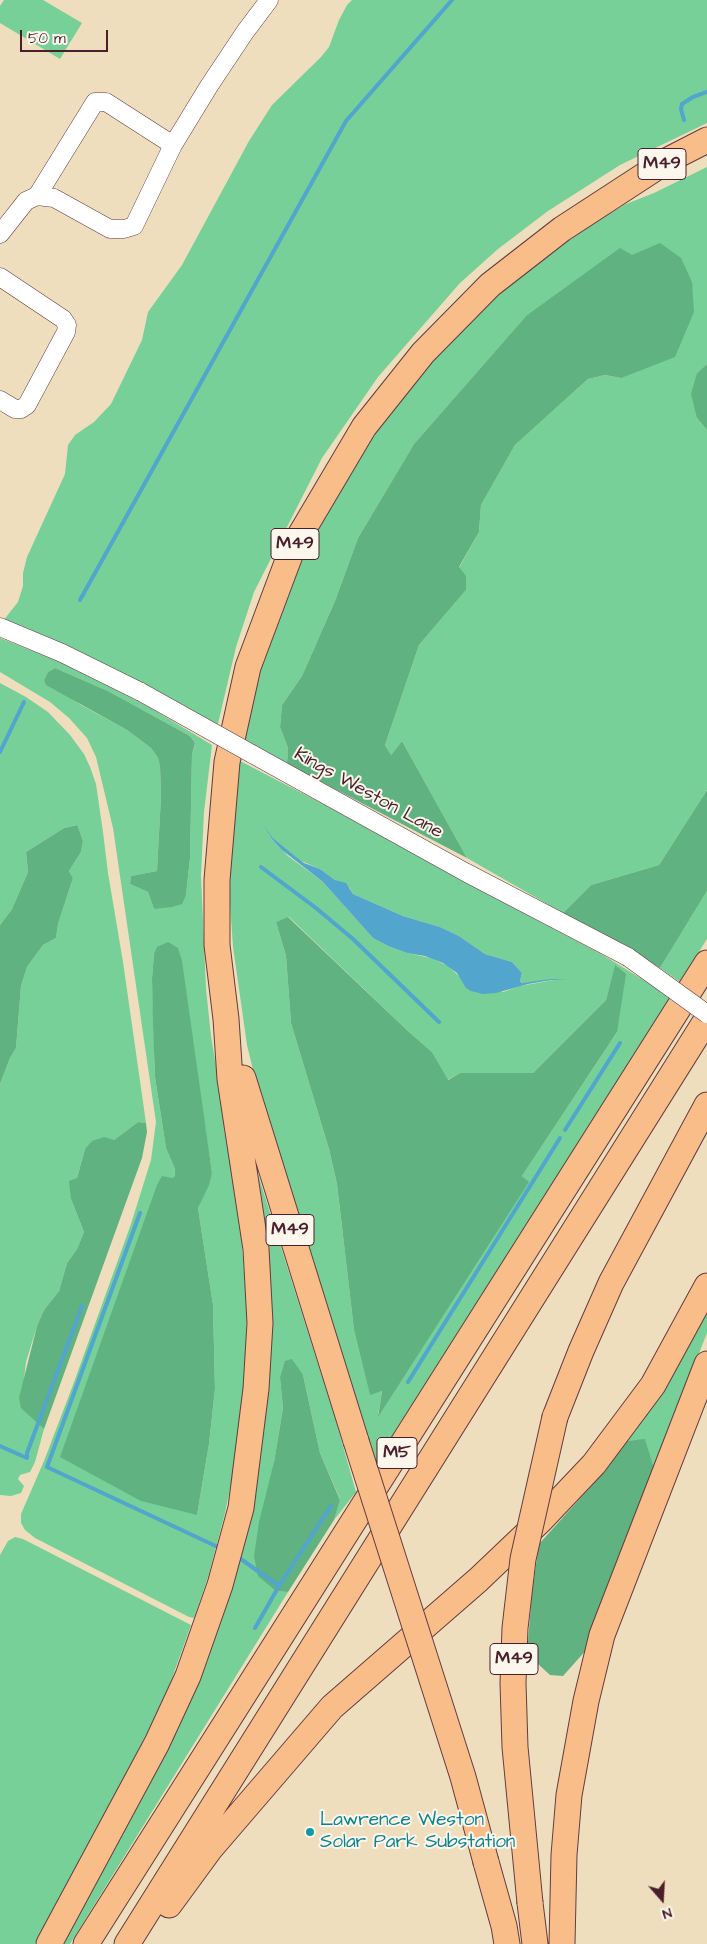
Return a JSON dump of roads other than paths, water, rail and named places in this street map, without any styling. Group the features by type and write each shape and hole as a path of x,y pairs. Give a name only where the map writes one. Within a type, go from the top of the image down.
{"highway":[{"name":"M49","path":"506,1944 504,1926 463,1776 356,1441 252,1108 226,1018 217,945 217,880 227,762 248,667 293,547 364,427 423,353 490,285 562,229 668,160 707,140"},
{"path":"620,192 707,154"},
{"name":"M5","path":"86,1944 707,963"},
{"path":"49,1944 157,1743 191,1667 220,1585 241,1508 256,1389 260,1323 256,1249 230,1079 226,1018"},
{"name":"M5","path":"127,1944 707,1020"},
{"name":"M49","path":"535,1944 515,1747 513,1683 515,1628 524,1559 535,1500 555,1417 581,1351 611,1283 707,1105"},
{"path":"140,1944 210,1849 332,1707 478,1580 540,1521 594,1464 653,1384 707,1286"},
{"path":"562,1944 564,1855 569,1794 586,1701 602,1636 707,1364"}],"street":[{"path":"37,196 54,198 110,230 134,226 173,145 209,86 270,0"},
{"path":"0,234 26,202 37,196 95,102 106,102 173,145"},
{"path":"0,277 63,319 67,326 66,332 27,405 21,409 15,409 0,400"},
{"name":"Kings Weston Lane","path":"0,627 62,653 141,692 465,872 628,957 707,1014"}],"water":[{"path":"264,826 273,838 296,857 304,863 320,869 335,880 346,883 353,894 403,916 440,927 459,936 485,954 512,962 522,973 520,981 522,983 551,979 567,980 551,980 528,984 496,993 483,994 471,991 466,988 457,973 443,963 425,956 407,953 373,938 323,882 282,850 272,839"}],"waterway":[{"path":"80,600 346,121 452,0"},
{"path":"684,120 681,109 682,104 693,97 707,92"},
{"path":"0,752 24,702"},
{"path":"261,867 316,908 353,939 439,1022"},
{"path":"565,1130 620,1043"},
{"path":"408,1382 560,1138"},
{"path":"140,1213 47,1467 220,1548"},
{"path":"0,1446 27,1458 27,1453 82,1306"},
{"path":"238,1557 279,1586 331,1506"},
{"path":"255,1628 279,1586"}],"place":[{"name":"Lawrence Weston Solar Park Substation","path":"310,1832"}]}
